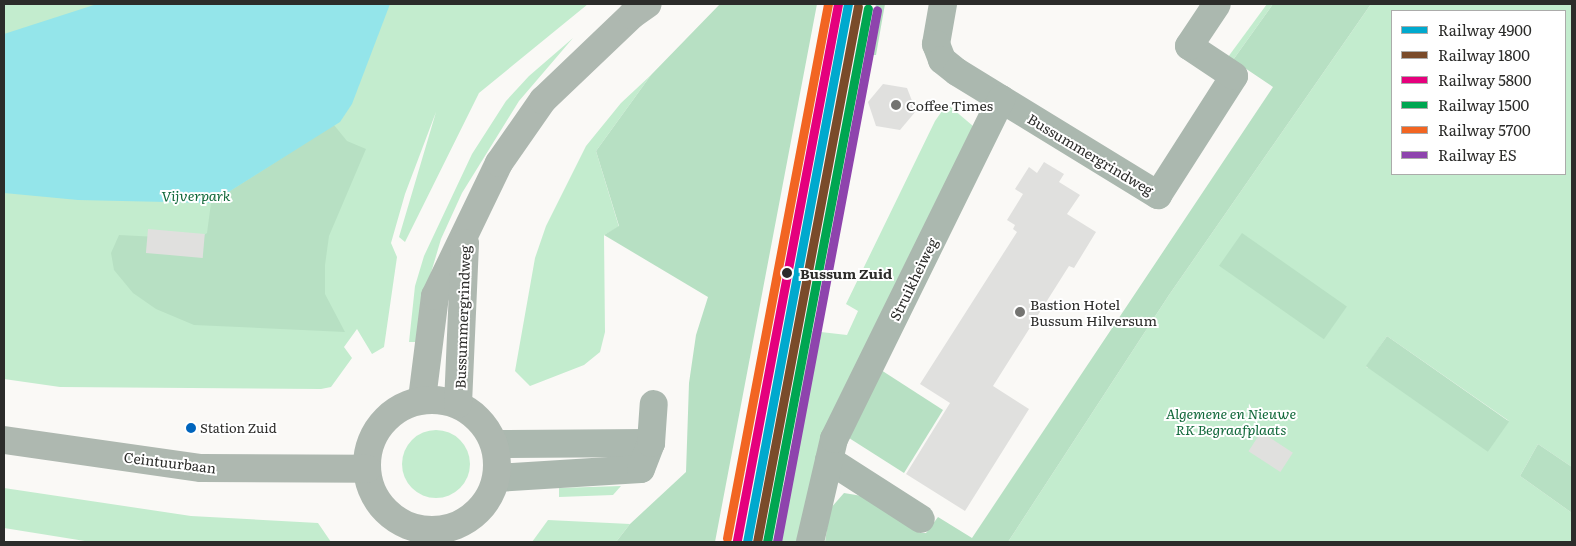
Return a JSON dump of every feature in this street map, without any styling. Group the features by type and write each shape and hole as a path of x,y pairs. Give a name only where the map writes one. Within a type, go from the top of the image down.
{"main road":[{"name":"Bussummergrindweg","path":"422,399 435,296 465,229 499,163 543,100 632,15 648,4"},
{"name":"Bussummergrindweg","path":"458,404 465,229"},
{"path":"422,399 440,399 458,404 481,420 495,444 496,478 489,497 460,533 441,530 425,536 401,523 384,509 372,491 366,468 369,445 381,424 399,408 422,399"},
{"name":"Ceintuurbaan","path":"4,440 201,468 366,468"}],"street":[{"name":"Bussummergrindweg","path":"944,4 936,44 942,60 1001,99 1158,195 1234,76 1189,46 1217,4"},
{"name":"Struikheiweg","path":"810,542 834,439 1001,99"},
{"path":"496,478 641,469 651,443 654,404"},
{"path":"495,444 651,443"},
{"path":"829,460 920,519"}],"green space":[{"name":"Vijverpark","path":"4,4 588,4 479,93 405,242 399,237 436,112 405,194 391,243 397,257 384,347 372,354 357,329 344,347 352,358 331,387 321,389 60,387 4,379"},
{"path":"720,4 817,4 715,542 616,542 630,524 686,472 689,383 696,335 708,297 604,235 619,226 596,151 651,75"},
{"path":"876,4 885,4 876,55 871,55 868,69 864,67"},
{"path":"1267,4 1273,4 1233,60 1228,57"},
{"path":"1273,4 1371,4 1169,295 1008,542 825,542 830,509 844,493 862,496 920,533 926,533 938,517 972,538 1273,87 1233,60"},
{"name":"Algemene en Nieuwe RK Begraafplaats","path":"1371,4 1572,4 1572,467 1538,444 1520,476 1572,513 1572,542 1008,542 1169,295","holes":["1387,336 1509,421 1366,367"]},
{"path":"573,38 519,101 462,193 441,239 428,283 419,342 409,342 415,286 424,256 472,154 506,101 529,76"},
{"path":"651,75 596,151 619,227 604,235 605,332 600,352 584,365 530,386 515,371 535,258 546,226 586,146 621,103"},
{"path":"947,104 973,126 800,542 773,542 783,485 790,486 801,430 794,429 812,331 847,335 858,311 846,304 935,121"},
{"path":"334,125 347,141 366,149 329,236 325,265 325,294 345,332 194,325 156,309 133,293 114,270 111,253 119,235 198,239 207,233 211,203"},
{"path":"1242,233 1347,306 1324,339 1219,266"},
{"path":"1387,336 1509,421 1488,452 1366,366"},
{"path":"881,370 943,410 904,473 849,438"},
{"path":"436,430 449,433 460,440 467,451 470,464 467,477 460,488 449,495 436,498 423,495 412,488 405,477 402,464 405,451 412,440 423,433"},
{"path":"1538,444 1572,467 1572,513 1520,476"},
{"path":"621,486 613,495 559,497 559,488"},
{"path":"4,488 191,516 318,523 331,542 91,542 4,528"},
{"path":"548,520 630,524 616,542 532,542"}],"water":[{"path":"97,4 390,4 352,104 340,122 211,203 78,200 4,193 4,34"}],"building":[{"path":"883,84 907,88 916,111 900,130 876,126 868,102"},
{"path":"1044,162 1064,174 1059,182 1080,195 1067,214 1096,232 1074,268 1069,266 993,386 1029,409 965,511 906,474 950,403 920,384 1017,232 1013,229 1015,225 1007,220 1023,194 1015,189 1029,167 1037,173"},
{"path":"148,229 205,234 203,258 146,253"},
{"path":"1261,432 1293,453 1280,472 1248,451"}],"rail line":[{"name":"5700","path":"727,538 828,4"},
{"name":"5800","path":"737,540 838,4"},
{"name":"4900","path":"747,542 848,4"},
{"name":"1800","path":"757,542 858,6"},
{"name":"1500","path":"767,542 868,8"},
{"name":"ES","path":"777,542 877,10"}],"place":[{"name":"Coffee Times","path":"896,105"},
{"name":"Bussum Zuid","path":"787,273"},
{"name":"Bastion Hotel Bussum Hilversum","path":"1020,312"},
{"name":"Station Zuid","path":"191,428"}]}
